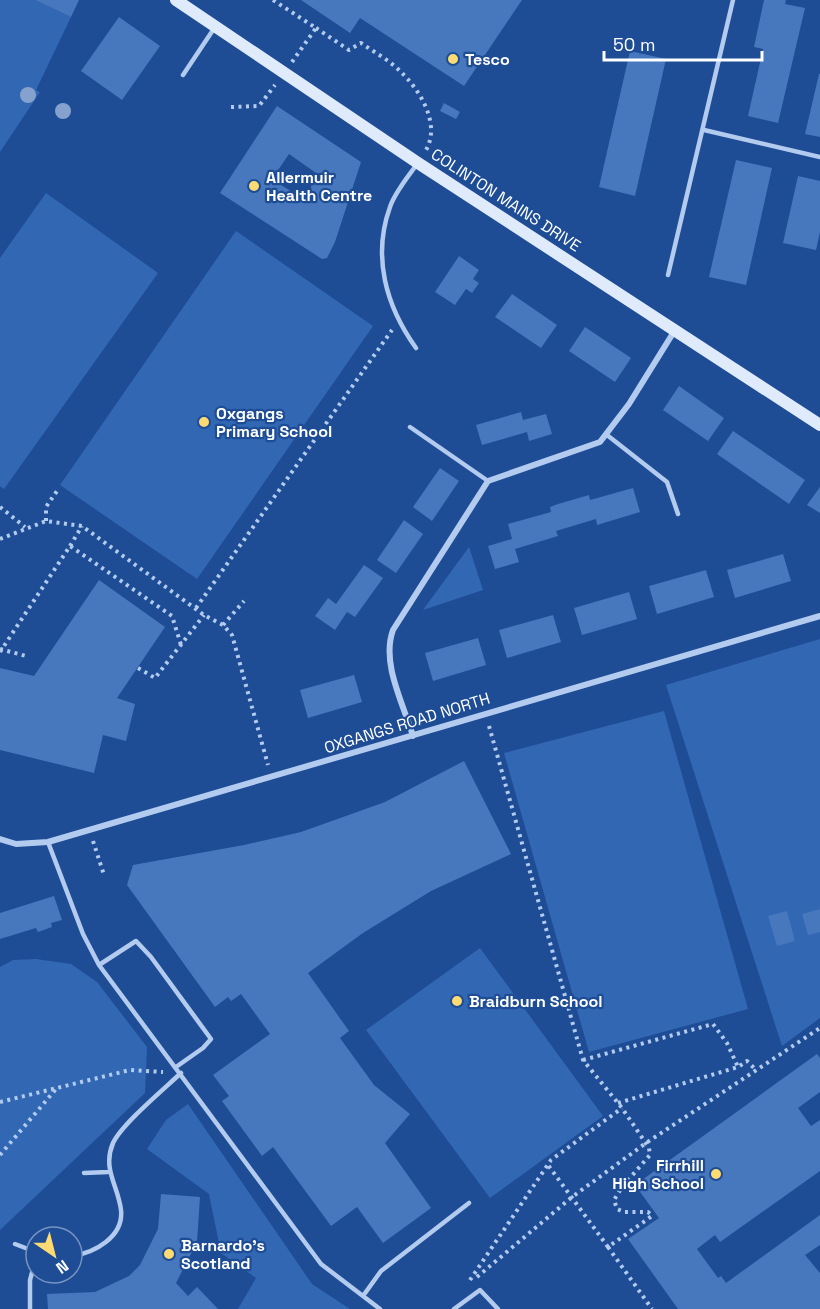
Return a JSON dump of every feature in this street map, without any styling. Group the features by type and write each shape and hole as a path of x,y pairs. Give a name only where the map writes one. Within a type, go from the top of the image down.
{"street":[{"name":"COLINTON MAINS DRIVE","path":"176,0 418,163 820,424"},
{"path":"413,736 387,645 393,630 488,481 600,442 607,435 676,329"},
{"name":"OXGANGS ROAD NORTH","path":"0,839 16,844 48,842 820,616"}],"lane":[{"path":"668,275 733,0"},
{"path":"183,75 215,27"},
{"path":"704,130 820,157"},
{"path":"416,348 399,320 382,268 380,241 391,205 418,163"},
{"path":"410,427 488,481"},
{"path":"607,435 667,482 678,514"},
{"path":"48,842 83,934 99,964 321,1264 380,1309"},
{"path":"99,964 136,941 151,957 211,1039 203,1048 176,1067"},
{"path":"84,1254 103,1245 117,1230 121,1211 108,1172 109,1156 114,1140 181,1073"},
{"path":"84,1173 108,1172"},
{"path":"363,1296 381,1271 469,1203"},
{"path":"15,1244 24,1247"},
{"path":"30,1285 30,1309"},
{"path":"454,1309 480,1290 498,1309"}],"path":[{"path":"273,0 349,50 361,43 400,71 431,114 431,140 418,163"},
{"path":"231,107 259,106 316,28"},
{"path":"196,608 399,320"},
{"path":"45,521 46,507 59,489"},
{"path":"0,507 25,527"},
{"path":"0,539 25,527 45,521 82,526 204,615 223,625 232,635 272,777"},
{"path":"26,656 1,650 82,526"},
{"path":"70,546 172,616 181,645"},
{"path":"223,625 244,601"},
{"path":"138,668 155,678 204,615"},
{"path":"485,714 583,1060 618,1102 646,1143 650,1155 622,1187 614,1200 617,1209 624,1212 648,1212 652,1216 608,1247"},
{"path":"89,829 104,875"},
{"path":"583,1060 712,1024 727,1043 738,1067"},
{"path":"622,1108 548,1164 466,1286 572,1197 646,1143 820,1028"},
{"path":"618,1102 738,1067 747,1061 755,1070"},
{"path":"0,1102 130,1070 181,1073"},
{"path":"0,1155 56,1088"},
{"path":"548,1164 652,1309"}],"shaded area":[{"path":"0,0 35,0 71,17 36,90 40,92 0,152"},
{"path":"46,193 158,273 4,489 0,486 0,258"},
{"path":"236,231 373,326 197,579 60,485"},
{"path":"469,547 483,590 423,610"},
{"path":"820,639 820,1018 782,1046 666,685"},
{"path":"664,711 748,1009 589,1052 504,753"},
{"path":"480,948 603,1116 490,1198 366,1030"},
{"path":"36,959 71,964 97,982 147,1047 145,1093 0,1230 0,967 13,960"},
{"path":"188,1104 312,1284 350,1309 238,1309 256,1278 221,1253 209,1194 147,1149 166,1120"}],"building":[{"path":"35,0 79,0 71,17"},
{"name":"Tesco","path":"301,0 522,0 464,86 360,18 350,33"},
{"path":"764,0 786,0 785,4 805,8 778,123 748,116 763,49 754,47"},
{"path":"119,17 160,46 122,100 81,71"},
{"path":"630,51 666,59 635,196 599,187"},
{"path":"820,74 820,137 805,134"},
{"path":"444,103 460,112 456,119 440,111"},
{"name":"Allermuir Health Centre","path":"277,106 361,162 335,242 327,258 322,259 220,193","holes":["289,154 316,173 306,201 272,179"]},
{"path":"736,160 772,168 746,285 709,277"},
{"path":"798,176 820,181 820,232 816,250 783,243"},
{"path":"459,256 479,270 473,279 479,283 472,293 466,289 455,305 435,292"},
{"path":"512,294 557,325 541,348 495,317"},
{"path":"585,327 631,358 615,382 569,351"},
{"path":"679,386 724,418 708,441 663,410"},
{"path":"521,412 523,420 546,414 552,434 529,441 527,432 482,445 476,425"},
{"path":"733,431 805,480 789,504 717,454"},
{"path":"440,468 459,481 432,521 413,507"},
{"path":"820,487 820,513 807,505"},
{"path":"633,488 640,512 597,525 596,519 556,531 558,536 515,549 519,562 495,569 488,546 512,539 508,524 551,512 550,507 589,495 590,500"},
{"path":"404,520 423,534 396,573 377,560"},
{"path":"783,554 791,581 735,598 727,570"},
{"path":"364,565 383,578 355,617 347,612 335,630 315,616 328,598 336,604"},
{"path":"706,570 714,597 657,614 649,586"},
{"path":"99,580 165,627 117,698 135,704 126,741 103,735 94,773 0,750 0,668 34,676"},
{"path":"629,592 637,619 582,635 574,608"},
{"path":"553,615 561,642 507,658 499,630"},
{"path":"478,638 486,665 433,681 425,653"},
{"path":"354,675 362,702 308,718 300,690"},
{"path":"464,761 511,854 431,891 363,933 308,973 349,1031 340,1038 374,1085 410,1114 385,1143 431,1208 383,1243 357,1207 331,1226 273,1147 262,1156 222,1101 229,1096 213,1075 270,1034 241,994 231,1001 228,997 215,1007 127,885 133,865 301,832 385,802"},
{"path":"54,896 62,920 51,923 52,927 38,932 36,928 0,939 0,913"},
{"path":"820,909 820,932 808,935 802,914"},
{"path":"787,911 795,941 777,946 768,916"},
{"path":"817,1054 820,1058 820,1092 798,1108 811,1126 820,1120 820,1171 720,1242 715,1235 697,1249 718,1278 721,1276 726,1283 820,1215 820,1245 805,1255 820,1273 820,1309 678,1309 628,1239 659,1218 635,1185"},
{"name":"Barnardo's Scotland","path":"161,1194 200,1197 197,1242 176,1283 188,1296 197,1287 218,1309 48,1309 47,1294 95,1292 129,1276 140,1265 158,1229"}],"place":[{"name":"Tesco","path":"453,59"},
{"name":"Allermuir Health Centre","path":"254,186"},
{"name":"Oxgangs Primary School","path":"204,422"},
{"name":"Braidburn School","path":"457,1001"},
{"name":"Firrhill High School","path":"716,1174"},
{"name":"Barnardo's Scotland","path":"169,1254"}]}
